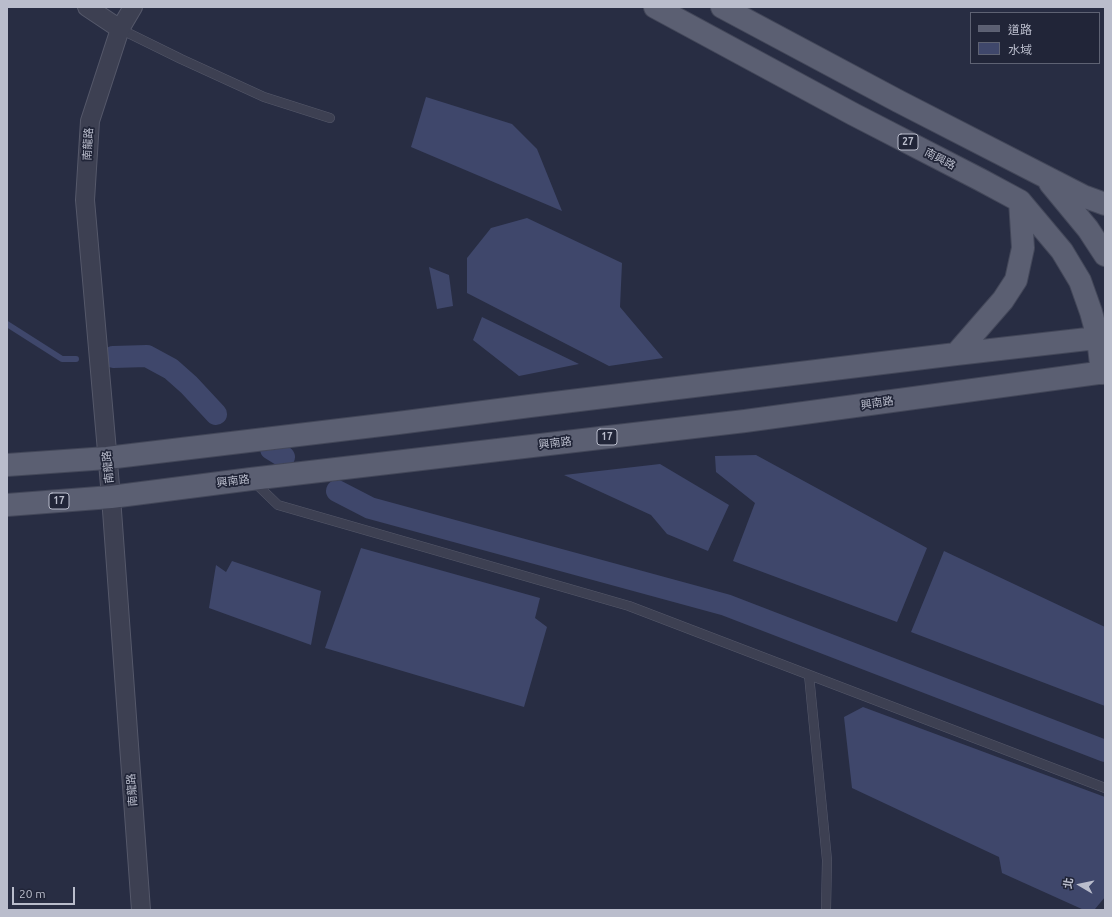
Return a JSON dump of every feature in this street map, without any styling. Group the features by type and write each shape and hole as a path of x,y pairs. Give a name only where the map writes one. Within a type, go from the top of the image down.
{"main road":[{"name":"南興路","path":"655,7 853,114 1020,201 1062,251 1080,281 1101,337 1104,372"},
{"path":"722,7 898,101 1083,196 1105,204"},
{"path":"1043,175 1088,229 1105,255"},
{"path":"956,354 1003,300 1016,280 1023,248 1020,201"},
{"path":"7,465 107,458 398,424 530,406 1101,337"},
{"name":"興南路","path":"7,505 111,497 250,479 745,421 1104,372"}],"street":[{"path":"87,7 120,29"},
{"name":"南龍路","path":"133,7 120,29 90,121 85,200 111,497 141,910"}],"lane":[{"path":"120,29 264,97 330,118"},
{"path":"250,479 278,505 629,606 1105,788"},
{"path":"809,675 827,860 826,910"}],"water":[{"path":"426,97 512,124 537,149 562,211 411,147"},
{"path":"527,218 622,263 620,307 663,358 609,366 467,293 467,258 491,228"},
{"path":"429,267 449,275 453,306 437,309"},
{"path":"482,317 579,364 519,376 473,340"},
{"path":"756,455 927,548 897,622 733,561 755,503 716,472 715,456"},
{"path":"660,464 729,505 708,551 667,534 651,515 564,475"},
{"path":"361,548 540,598 535,618 547,627 524,707 325,648"},
{"path":"944,551 1105,627 1105,706 911,632"},
{"path":"232,561 321,591 311,645 209,608 216,565 226,572"},
{"path":"863,707 1105,797 1105,897 1095,909 1084,910 1002,873 999,857 852,788 844,717"}],"waterway":[{"path":"7,324 62,359 76,359"},
{"path":"113,357 147,356 171,369 189,385 216,414"},
{"path":"271,449 284,457"},
{"path":"337,491 370,508 726,605 1105,751"}]}
